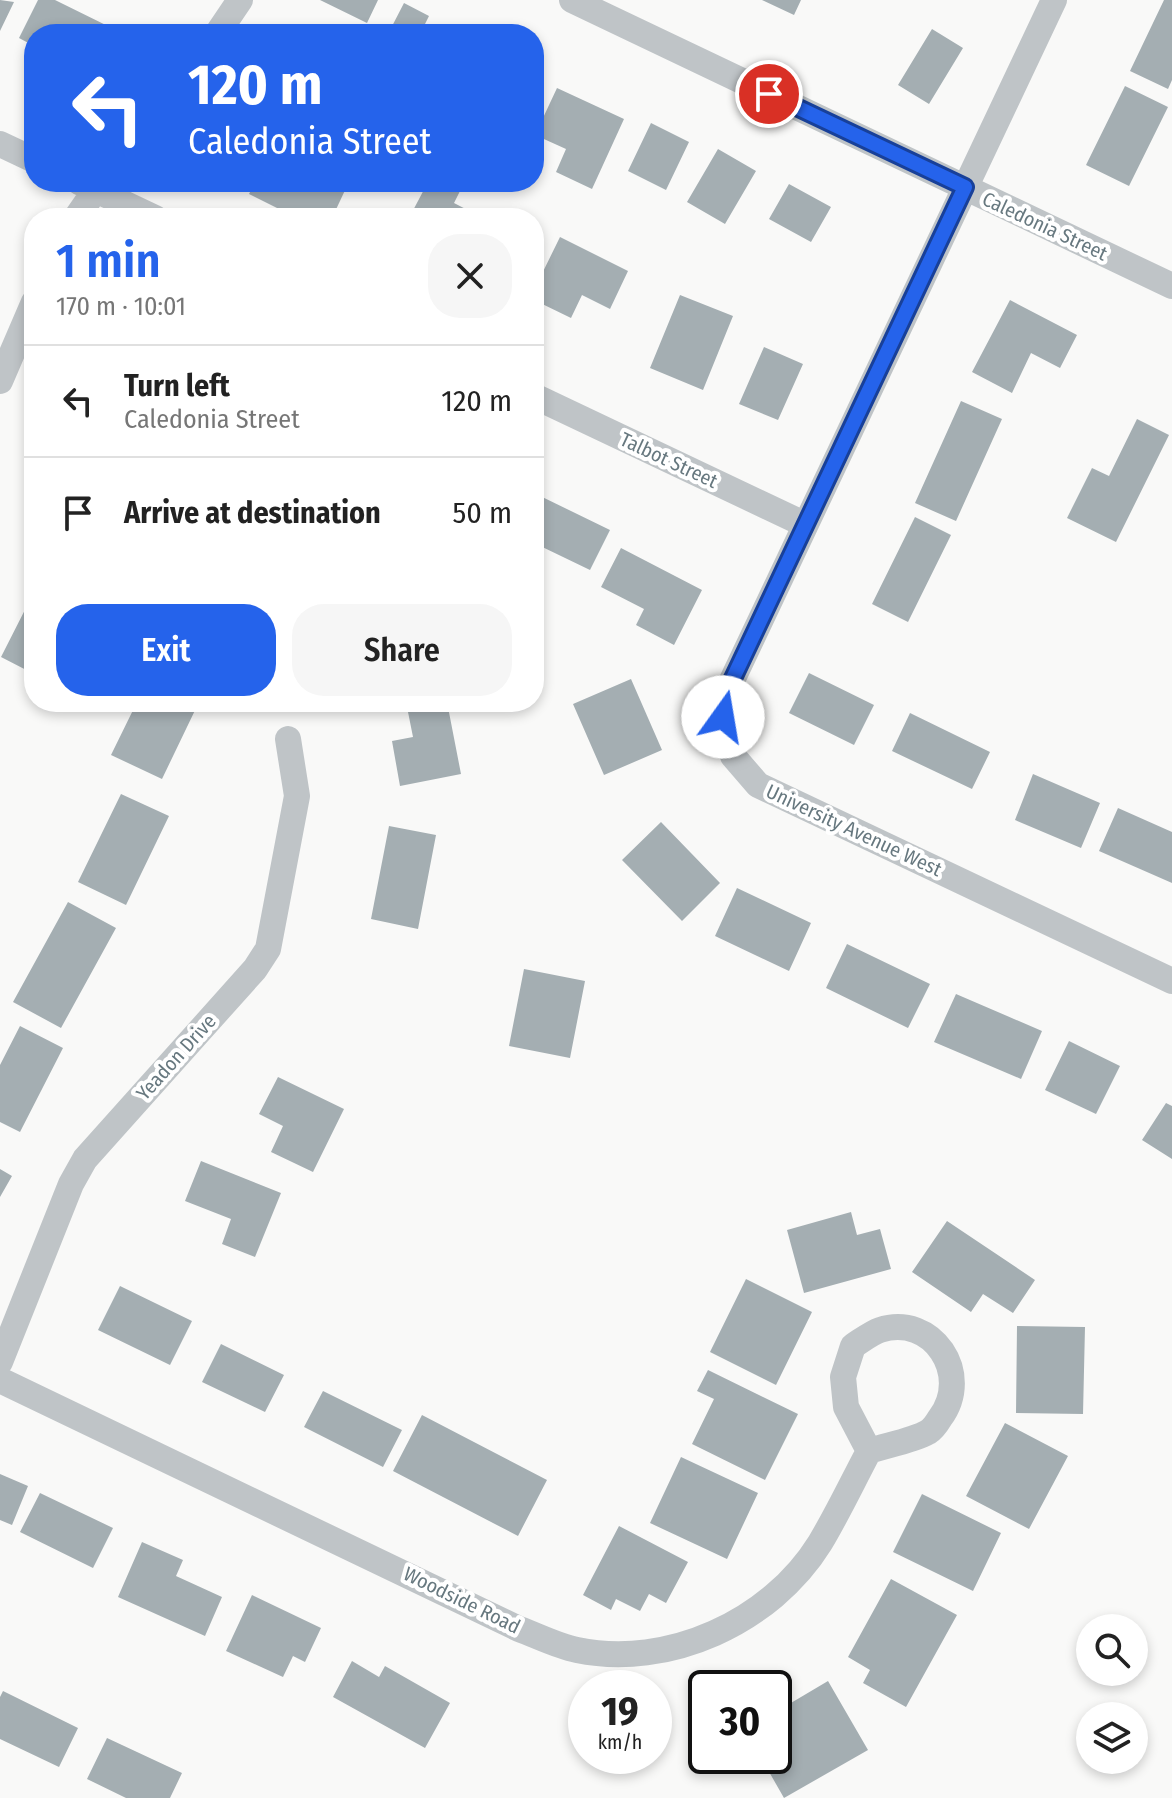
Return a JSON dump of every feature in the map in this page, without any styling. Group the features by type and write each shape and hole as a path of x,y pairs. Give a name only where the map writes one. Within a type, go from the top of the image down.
{"street":[{"path":"224,24 240,0"},
{"name":"Caledonia Street","path":"572,0 1172,286"},
{"name":"University Avenue West","path":"1054,0 804,524 727,691 723,717 733,756 758,785 1172,981"},
{"path":"0,144 24,155"},
{"path":"105,192 136,208"},
{"path":"0,381 24,325"},
{"name":"Talbot Street","path":"544,401 804,524"},
{"name":"Yeadon Drive","path":"0,1362 71,1184 85,1159 255,969 268,949 297,796 288,739"},
{"path":"905,1328 931,1338 948,1356 952,1382 949,1406 930,1431 869,1451 846,1407 843,1377 853,1346 880,1330 905,1328"},
{"name":"Woodside Road","path":"0,1380 519,1629 577,1650 635,1654 696,1643 740,1620 791,1580 819,1544 869,1451"}],"building":[{"path":"0,0 14,2 0,31"},
{"path":"38,0 55,0 104,24 26,24"},
{"path":"320,0 378,0 367,23"},
{"path":"762,0 801,0 794,15"},
{"path":"1164,0 1172,0 1172,80 1168,89 1130,71"},
{"path":"404,3 429,16 425,24 393,24"},
{"path":"932,29 963,48 929,104 898,85"},
{"path":"1125,86 1168,107 1129,186 1086,165"},
{"path":"557,88 624,119 592,189 556,172 566,149 544,139 544,116"},
{"path":"651,123 689,142 666,190 628,171"},
{"path":"718,149 756,171 725,224 687,202"},
{"path":"789,184 831,207 811,242 769,219"},
{"path":"344,192 337,208 277,208 249,194"},
{"path":"423,192 460,192 454,203 464,208 414,208"},
{"path":"560,237 628,271 610,309 582,295 571,318 544,305 544,270"},
{"path":"680,295 733,316 703,390 650,368"},
{"path":"1010,300 1077,335 1060,368 1031,353 1012,393 972,372"},
{"path":"764,347 803,364 778,420 739,404"},
{"path":"961,401 1002,419 956,521 915,503"},
{"path":"1137,419 1169,435 1116,542 1067,518 1092,468 1109,476"},
{"path":"544,498 610,530 590,570 544,548"},
{"path":"915,517 951,535 908,622 872,604"},
{"path":"621,548 702,590 674,645 636,625 644,609 601,587"},
{"path":"24,612 24,669 1,657"},
{"path":"809,673 874,705 854,745 789,713"},
{"path":"631,679 662,750 604,775 573,704"},
{"path":"132,712 194,712 162,779 111,755"},
{"path":"408,712 449,712 461,774 400,786 392,741 413,737"},
{"path":"910,713 990,752 972,789 892,751"},
{"path":"1033,774 1100,803 1081,848 1015,820"},
{"path":"121,794 169,816 126,905 78,882"},
{"path":"1118,808 1172,832 1172,883 1099,851"},
{"path":"661,822 720,883 682,921 622,860"},
{"path":"389,826 436,835 418,929 371,919"},
{"path":"737,888 811,923 789,971 715,936"},
{"path":"68,902 116,928 61,1028 13,1002"},
{"path":"847,944 930,984 908,1028 826,988"},
{"path":"524,969 585,981 570,1058 509,1046"},
{"path":"956,994 1042,1031 1021,1079 934,1042"},
{"path":"20,1026 63,1048 20,1132 0,1122 0,1065"},
{"path":"1069,1041 1120,1066 1096,1114 1045,1090"},
{"path":"278,1077 344,1109 313,1172 271,1152 283,1126 259,1114"},
{"path":"1166,1103 1172,1106 1172,1159 1142,1140"},
{"path":"201,1161 281,1193 255,1257 222,1244 231,1219 185,1201"},
{"path":"0,1169 12,1176 0,1197"},
{"path":"851,1212 857,1235 880,1229 891,1269 804,1293 787,1230"},
{"path":"947,1221 1035,1280 1013,1313 983,1294 971,1312 912,1272"},
{"path":"746,1279 812,1312 776,1385 710,1352"},
{"path":"120,1286 192,1321 170,1365 98,1330"},
{"path":"1017,1326 1085,1327 1083,1414 1016,1413"},
{"path":"221,1344 284,1375 265,1412 202,1382"},
{"path":"708,1370 798,1414 765,1480 692,1444 714,1399 697,1391"},
{"path":"323,1391 402,1430 383,1467 304,1427"},
{"path":"422,1415 547,1480 518,1536 393,1471"},
{"path":"1005,1423 1068,1456 1029,1529 966,1496"},
{"path":"681,1457 758,1493 727,1559 650,1523"},
{"path":"0,1474 28,1486 12,1525 0,1520"},
{"path":"40,1493 113,1528 93,1568 20,1532"},
{"path":"922,1494 1001,1533 973,1591 893,1552"},
{"path":"619,1526 688,1562 666,1603 649,1594 640,1611 616,1599 611,1610 583,1595"},
{"path":"142,1542 183,1560 176,1576 222,1597 205,1636 118,1597"},
{"path":"891,1579 957,1615 906,1707 863,1683 870,1670 848,1657"},
{"path":"252,1595 321,1628 305,1662 293,1656 283,1677 226,1651"},
{"path":"352,1661 379,1677 385,1666 450,1703 425,1748 333,1697"},
{"path":"828,1681 868,1750 784,1798 770,1774 792,1774 792,1702"},
{"path":"3,1691 78,1728 59,1767 0,1739 0,1697"},
{"path":"107,1738 182,1773 170,1798 126,1798 87,1779"}],"route":[{"path":"723,717 727,691 965,187 769,94"}]}
